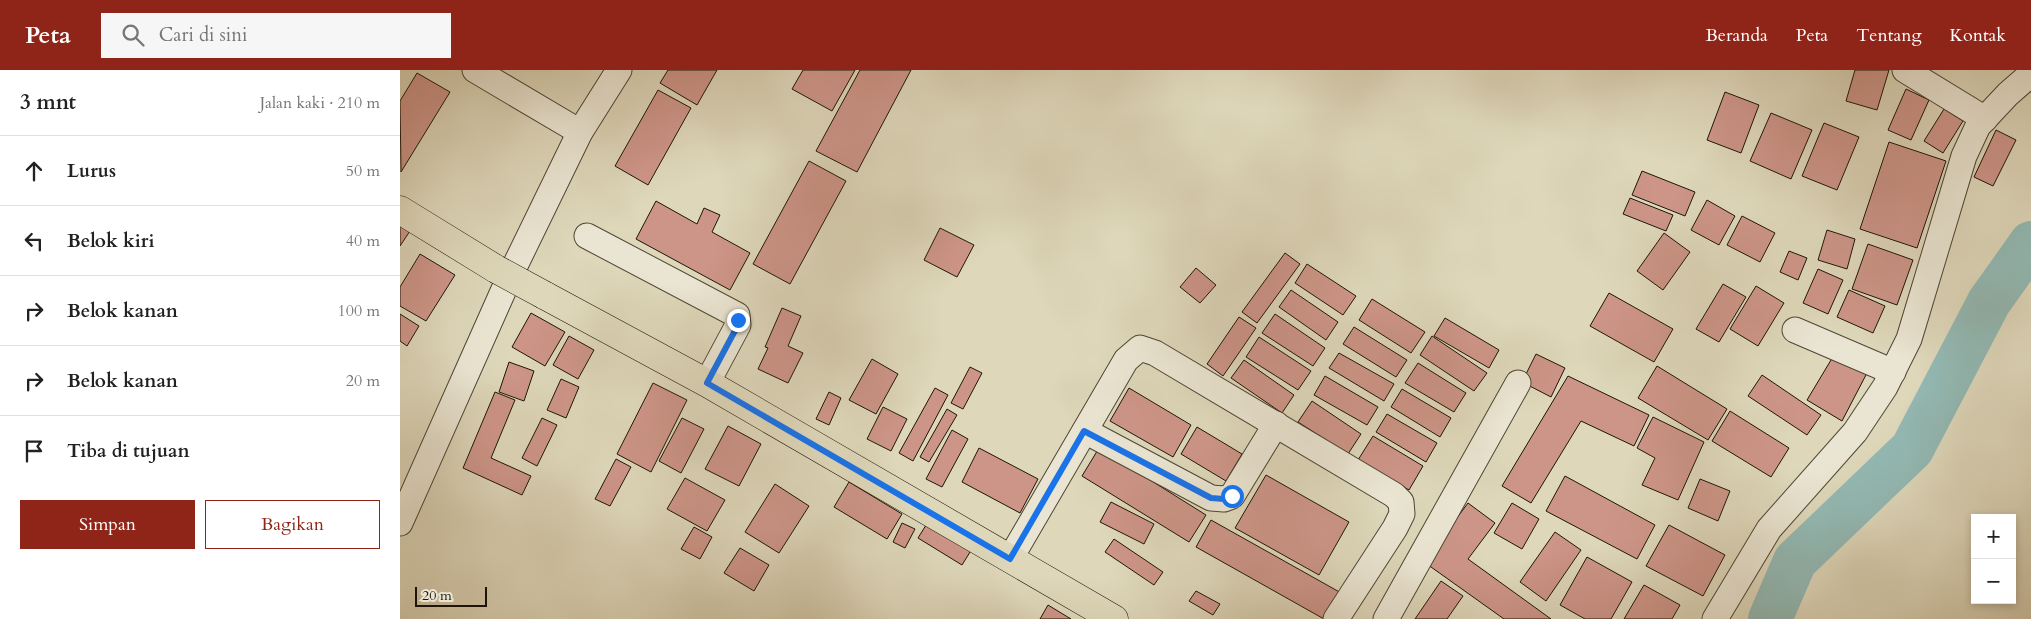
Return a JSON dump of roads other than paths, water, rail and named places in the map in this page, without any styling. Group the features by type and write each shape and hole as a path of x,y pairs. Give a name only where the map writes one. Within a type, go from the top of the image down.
{"main road":[{"path":"400,210 496,269 707,383 1114,619"}],"street":[{"path":"475,70 580,132"},
{"path":"400,523 509,278 580,132 618,70"},
{"path":"1905,70 1984,119"},
{"path":"1715,619 1769,529 1855,432 1893,372 1910,339 1964,156 1978,126 2008,94 2031,74"},
{"path":"586,236 737,315 738,325 707,383"},
{"path":"1796,330 1893,372"},
{"path":"1010,559 1126,360 1140,348 1155,353 1276,424 1394,494 1402,502 1402,514 1395,528 1336,619"},
{"path":"1386,619 1518,383"},
{"path":"1084,431 1211,498 1224,499 1232,496 1276,424"}],"waterway":[{"path":"1770,619 1795,561 1912,449 1989,302 2031,243"}]}
